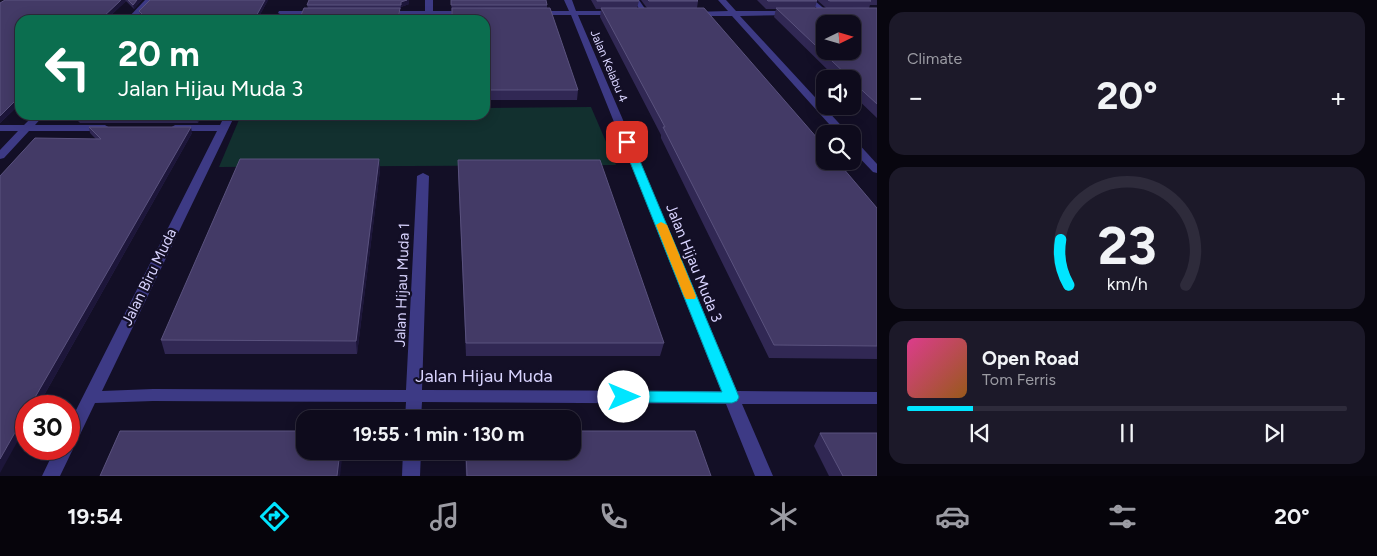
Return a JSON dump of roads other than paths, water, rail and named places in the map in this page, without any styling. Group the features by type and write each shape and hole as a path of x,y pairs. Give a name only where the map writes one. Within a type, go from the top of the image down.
{"street":[{"path":"135,15 149,0"},
{"path":"429,0 429,15"},
{"name":"Jalan Kelabu 4","path":"568,0 621,127"},
{"path":"722,0 836,125"},
{"path":"282,13 321,13"},
{"path":"380,13 404,15"},
{"path":"453,15 477,13"},
{"path":"525,13 627,14"},
{"path":"682,14 798,13"},
{"path":"817,13 835,13"},
{"path":"636,14 654,14"},
{"path":"0,156 34,120"},
{"name":"Jalan Biru Muda","path":"80,417 227,120"},
{"path":"0,128 118,128"},
{"path":"165,128 223,128"},
{"name":"Jalan Hijau Muda 3","path":"627,142 764,476"},
{"path":"861,153 877,170"},
{"name":"Jalan Hijau Muda 1","path":"413,410 423,176"},
{"name":"Jalan Hijau Muda","path":"90,397 153,395 877,398"},
{"path":"51,476 59,460"},
{"path":"411,476 412,460"}],"lane":[{"path":"636,0 645,14"},
{"path":"810,0 826,13"}]}
